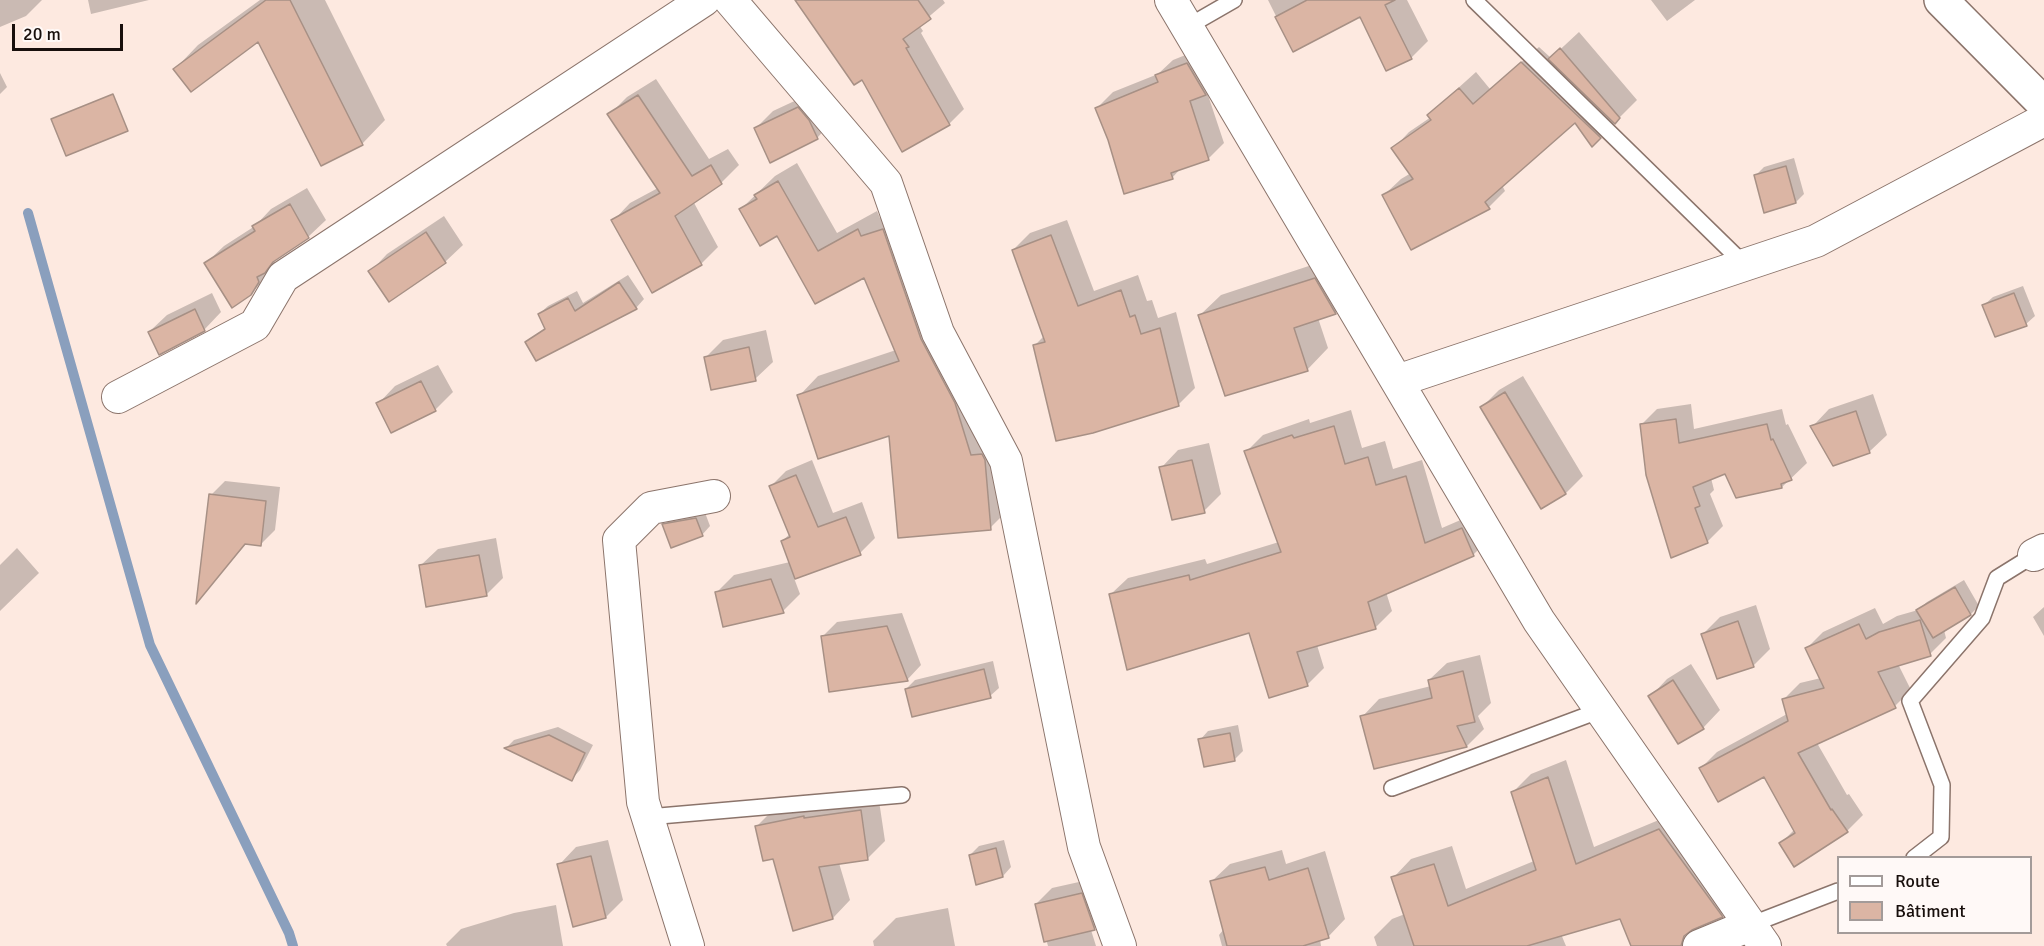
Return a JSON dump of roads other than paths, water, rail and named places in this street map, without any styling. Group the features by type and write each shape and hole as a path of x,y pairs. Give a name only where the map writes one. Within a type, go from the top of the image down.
{"street":[{"path":"118,397 255,325 283,277 704,0"},
{"path":"730,0 886,183 938,333 1006,460 1084,847 1120,946"},
{"path":"1170,0 1539,621 1758,935 1699,946"},
{"path":"1397,381 1816,241 2044,107 1941,0"},
{"path":"688,946 643,802 620,540 651,508 714,496"}],"lane":[{"path":"1186,27 1234,0"},
{"path":"1474,0 1745,265"},
{"path":"1917,856 1941,837 1942,785 1910,701 1982,618 1997,578 2039,552"},
{"path":"1392,788 1601,710"},
{"path":"648,817 902,795"},
{"path":"1758,935 1837,892"}],"waterway":[{"path":"28,213 150,645 289,933 293,946"}]}
